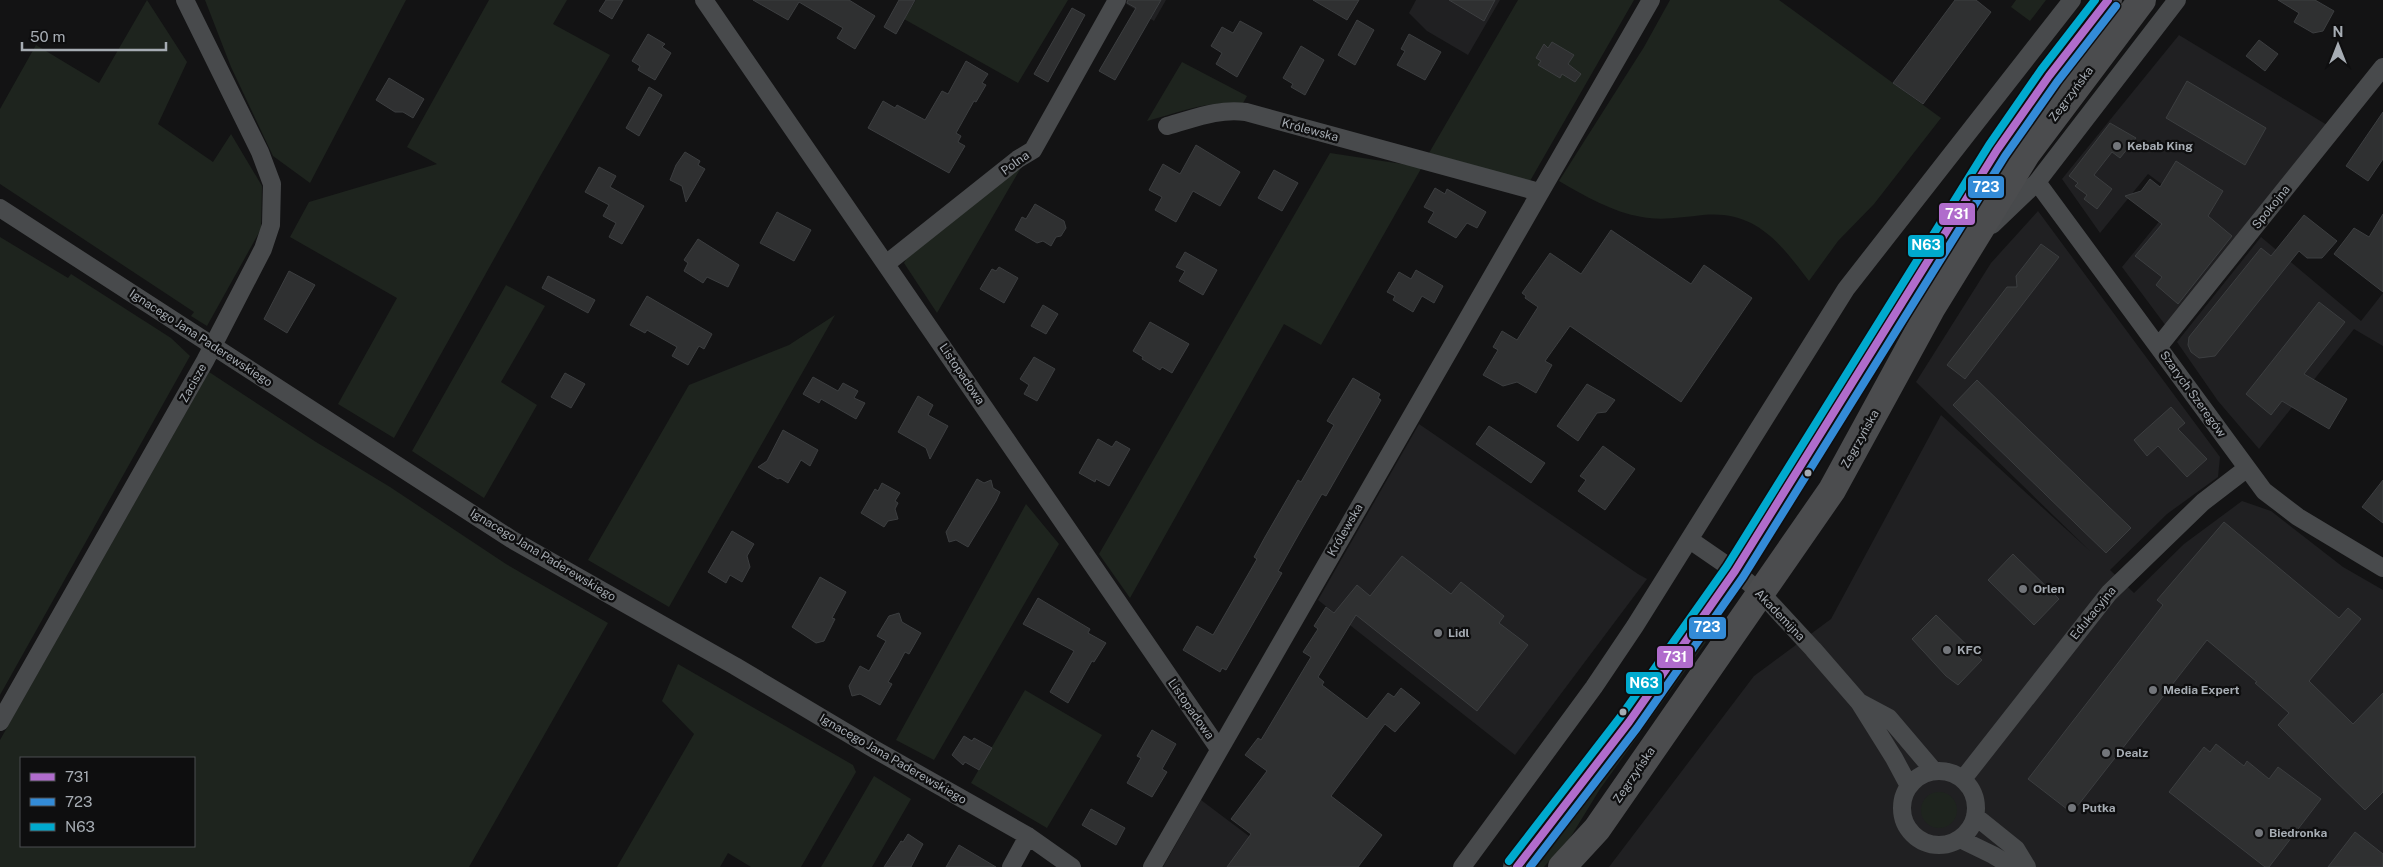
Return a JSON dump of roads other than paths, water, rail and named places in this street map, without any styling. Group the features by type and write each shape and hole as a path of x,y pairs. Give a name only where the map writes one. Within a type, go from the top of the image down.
{"main road":[{"path":"1517,867 1577,795 1735,571 1997,150 2049,76 2108,0"},
{"name":"Zegrzyńska","path":"1562,867 1597,829 1720,651 1762,594 1832,490 1931,309 1967,248 2028,154 2142,0"}],"street":[{"name":"Zacisze","path":"0,722 206,362 263,249 271,225 272,184 260,152 185,0"},
{"name":"Listopadowa","path":"704,0 1219,749"},
{"name":"Polna","path":"886,264 1018,159 1033,150 1117,0"},
{"name":"Królewska","path":"1152,867 1651,0"},
{"path":"1462,867 1594,687 1690,540 1846,289 2072,0"},
{"path":"1967,248 2037,182 2177,0"},
{"name":"Spokojna","path":"2159,346 2383,67"},
{"name":"Królewska","path":"1167,126 1213,113 1230,110 1246,112 1539,192"},
{"name":"Szarych Szeregów","path":"2037,182 2264,491 2280,505 2383,568"},
{"name":"Ignacego Jana Paderewskiego","path":"0,208 511,539 1028,836 1072,867"},
{"name":"Edukacyjna","path":"1963,779 2109,592 2202,502 2246,469"},
{"name":"Akademijna","path":"1690,540 1735,571 1762,594 1859,702 1909,786"},
{"name":"Akademijna","path":"1859,702 1889,718 1934,771"},
{"path":"1934,771 1950,772 1963,779 1973,792 1976,808 1976,816 1967,833 1960,839 1943,845 1934,845 1925,842 1911,832 1906,824 1902,807 1909,786 1923,774 1934,771"},
{"path":"1976,816 2016,849 2027,867"},
{"path":"1011,867 1028,836"},
{"path":"1960,839 2008,864 2027,867"}],"place":[{"name":"Kebab King","path":"2117,146"},
{"name":"Orlen","path":"2023,589"},
{"name":"Lidl","path":"1438,633"},
{"name":"KFC","path":"1947,650"},
{"name":"Media Expert","path":"2153,690"},
{"name":"Dealz","path":"2106,753"},
{"name":"Putka","path":"2072,808"},
{"name":"Biedronka","path":"2259,833"}]}
